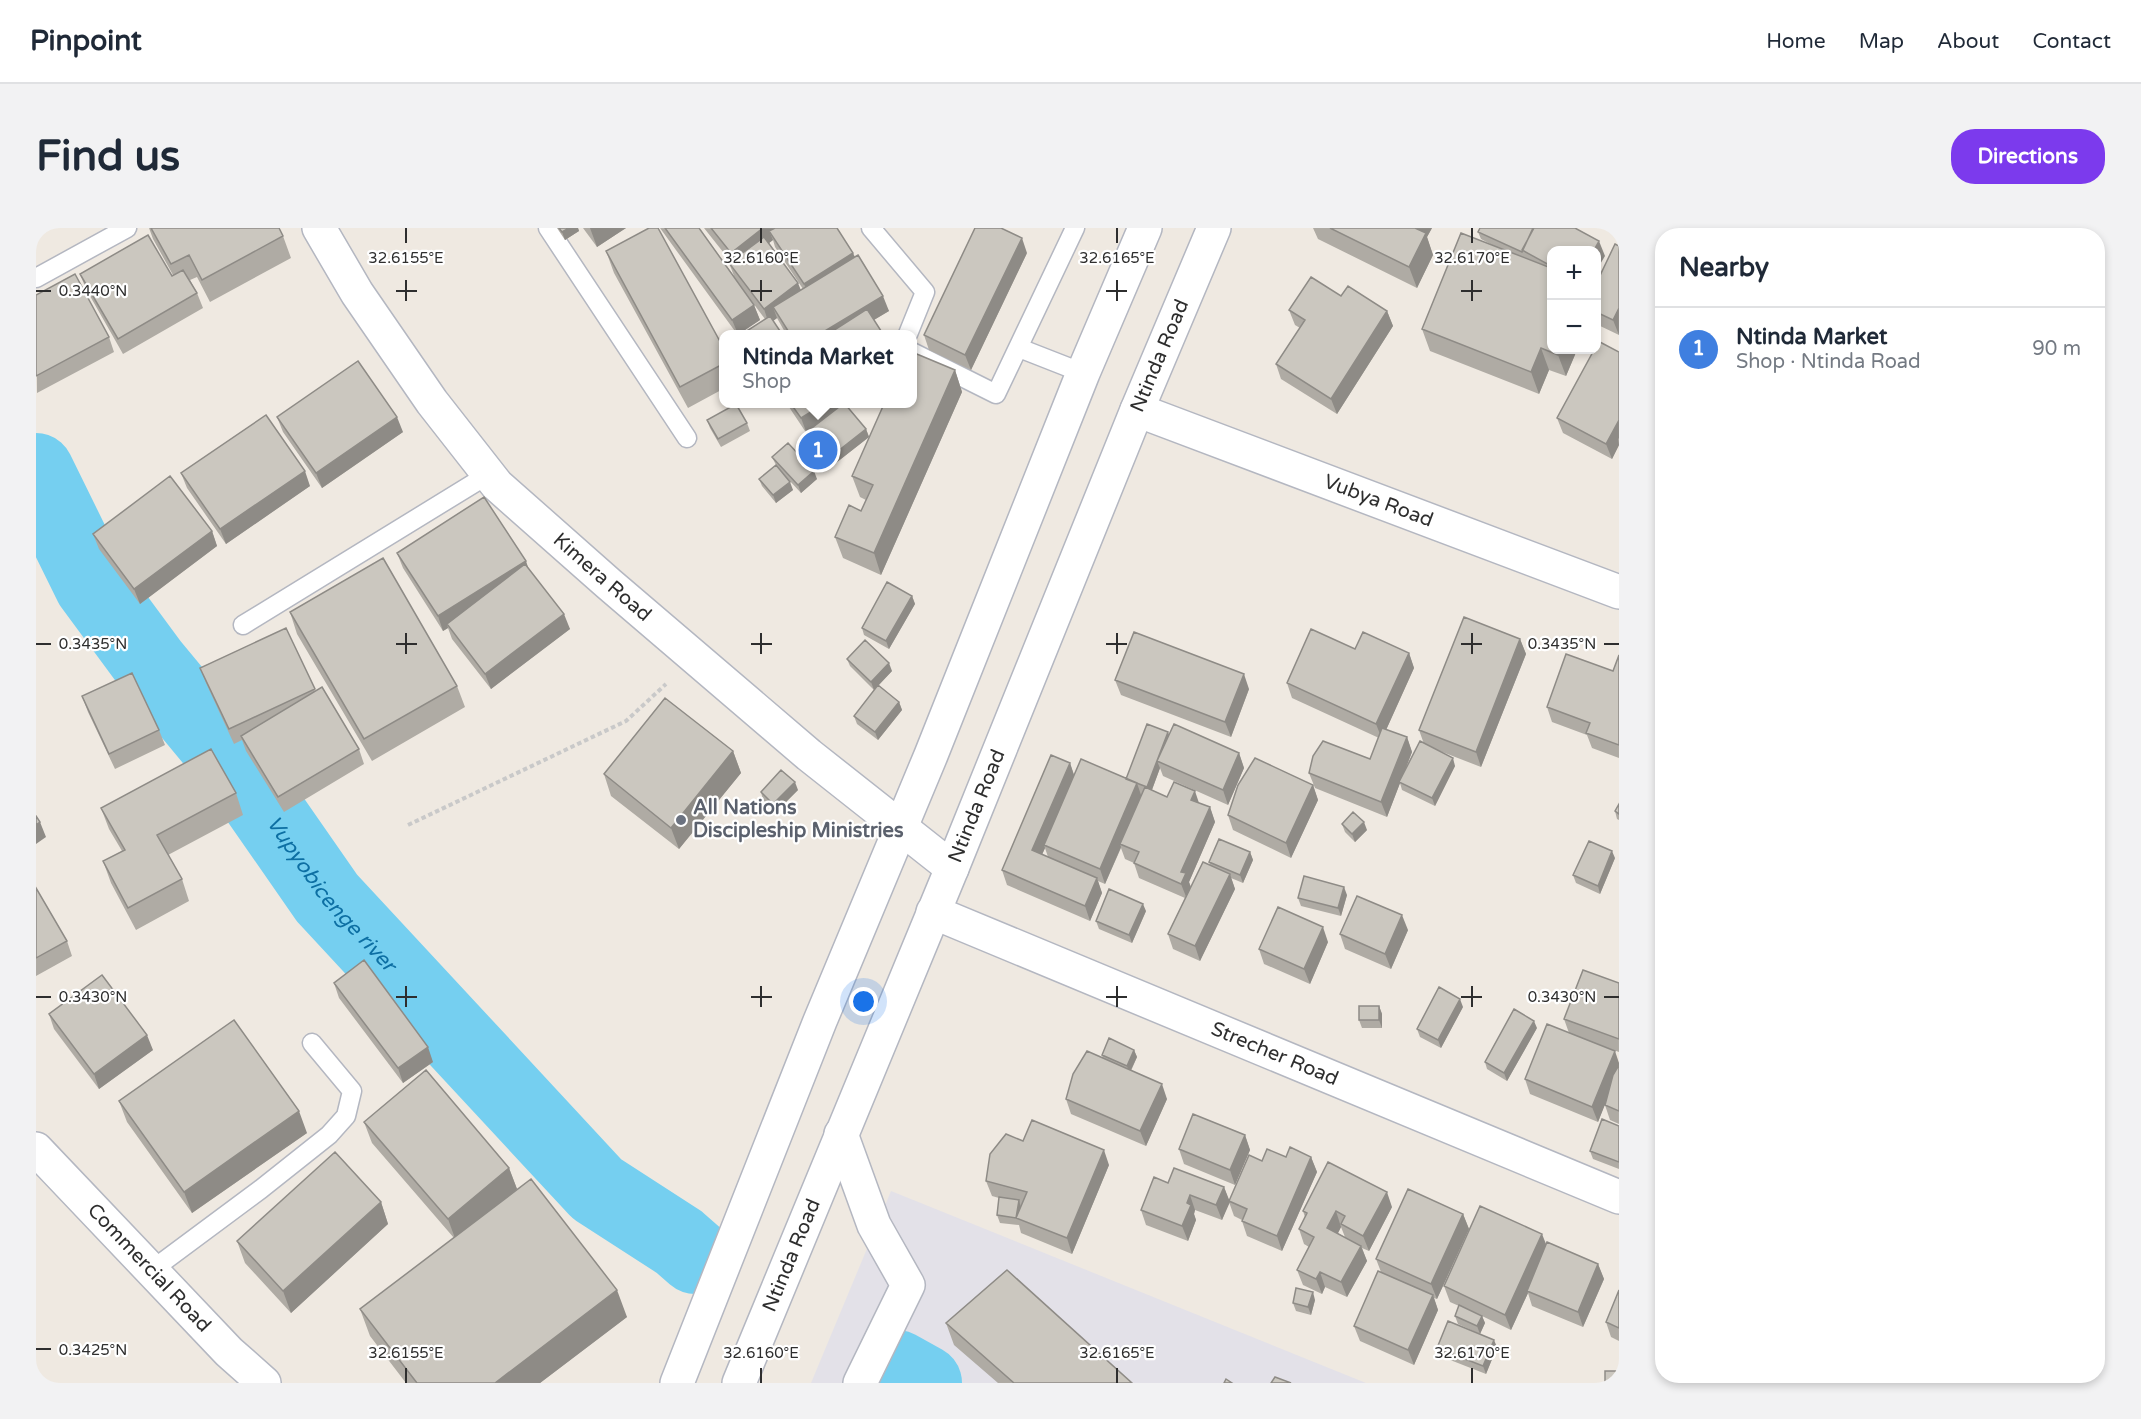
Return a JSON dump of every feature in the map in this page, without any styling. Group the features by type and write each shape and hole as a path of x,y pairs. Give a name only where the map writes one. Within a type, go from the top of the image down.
{"street":[{"name":"Kimera Road","path":"319,228 357,293 420,384 497,485 809,755 952,867"},
{"path":"677,1383 820,1021 931,755 1083,373 1144,228"},
{"name":"Ntinda Road","path":"739,1383 1137,410 1214,228"},
{"name":"Vubya Road","path":"1137,410 1619,592"},
{"name":"Strecher Road","path":"933,912 1619,1197"},
{"path":"841,1134 874,1225 908,1285 860,1383"},
{"name":"Commercial Road","path":"36,1149 229,1352 264,1383"}],"lane":[{"path":"36,278 127,228"},
{"path":"548,228 687,438"},
{"path":"871,228 925,292 910,330"},
{"path":"917,354 996,394 1075,228"},
{"path":"1019,348 1083,373"},
{"path":"243,626 489,474"},
{"path":"152,1270 329,1135 346,1116 352,1091 312,1043"}],"path":[{"path":"408,825 626,722 694,657"}],"shaded area":[{"path":"891,1191 1366,1383 811,1383"}],"building":[{"path":"151,228 279,228 283,236 202,280 189,255 171,264"},
{"path":"649,228 658,228 719,340 719,366 680,387 606,251"},
{"path":"665,228 699,228 754,305 732,320"},
{"path":"711,228 763,228 731,253"},
{"path":"775,228 837,228 853,253 804,284 769,231"},
{"path":"975,228 1001,228 1022,238 965,355 924,335"},
{"path":"1330,228 1415,228 1426,233 1409,267"},
{"path":"1480,228 1533,228 1522,252 1478,232"},
{"path":"1534,228 1575,228 1599,241 1596,246 1547,246 1547,264 1522,250"},
{"path":"1461,233 1547,266 1547,350 1541,348 1531,372 1422,329"},
{"path":"148,235 172,276 183,270 197,293 118,339 80,274"},
{"path":"764,237 798,283 764,309 729,263"},
{"path":"1615,244 1619,246 1619,308 1613,320 1601,314 1601,273"},
{"path":"858,255 883,296 827,330 787,330 773,307"},
{"path":"75,274 109,337 36,376 36,295"},
{"path":"1311,277 1341,296 1348,286 1387,311 1331,399 1276,364 1305,320 1289,310"},
{"path":"867,309 880,330 834,330"},
{"path":"770,316 779,330 748,330"},
{"path":"1601,343 1619,352 1619,420 1606,444 1557,418 1592,354 1601,354"},
{"path":"917,354 955,370 874,553 835,537 849,505 861,511 873,485 852,476 882,408 917,408"},
{"path":"358,361 397,417 316,473 277,417"},
{"path":"729,408 738,408 747,423 718,439 707,420"},
{"path":"794,408 817,408 801,418"},
{"path":"838,408 848,408 866,429 829,458 808,431"},
{"path":"266,415 305,471 220,529 181,473"},
{"path":"788,443 814,471 798,485 772,457"},
{"path":"776,465 790,482 773,495 759,479"},
{"path":"170,476 212,531 134,589 93,534"},
{"path":"484,497 526,561 438,616 397,553"},
{"path":"383,558 457,686 364,739 290,612"},
{"path":"525,564 564,614 485,674 447,624"},
{"path":"887,582 912,596 886,641 862,628"},
{"path":"1464,617 1520,639 1476,752 1419,730"},
{"path":"286,628 315,689 229,729 200,668"},
{"path":"1311,629 1355,649 1363,632 1409,653 1376,724 1287,683"},
{"path":"1134,632 1244,674 1225,722 1115,680"},
{"path":"865,640 889,663 871,682 847,659"},
{"path":"1566,654 1613,671 1619,655 1619,745 1586,733 1590,723 1547,707"},
{"path":"132,673 159,730 109,754 82,696"},
{"path":"878,685 899,702 875,732 854,716"},
{"path":"322,687 359,749 278,797 241,736"},
{"path":"665,698 733,751 671,828 604,774"},
{"path":"1147,724 1168,732 1147,787 1126,779"},
{"path":"1174,724 1239,753 1223,790 1157,761"},
{"path":"1382,728 1407,737 1381,802 1309,773 1313,756 1323,741 1370,759"},
{"path":"1420,741 1453,758 1432,798 1399,782"},
{"path":"211,749 236,793 157,835 182,879 128,908 103,861 125,850 101,808"},
{"path":"1051,755 1070,763 1032,850 1097,878 1085,906 1002,870"},
{"path":"1255,758 1313,785 1286,843 1228,815 1238,785"},
{"path":"1081,759 1137,783 1100,869 1044,845"},
{"path":"781,770 795,782 773,804 761,792"},
{"path":"1174,782 1195,791 1191,800 1210,807 1181,872 1186,873 1181,884 1134,863 1139,852 1120,844 1145,787 1167,797"},
{"path":"1353,812 1364,822 1352,834 1342,824"},
{"path":"1219,839 1250,852 1240,875 1209,862"},
{"path":"1589,841 1612,851 1598,886 1573,875"},
{"path":"1203,862 1230,874 1195,946 1168,934"},
{"path":"1304,876 1344,887 1338,908 1298,898"},
{"path":"36,888 67,941 36,958"},
{"path":"1109,889 1143,904 1129,935 1096,921"},
{"path":"1357,896 1402,915 1385,954 1340,934"},
{"path":"1278,907 1323,927 1304,969 1259,949"},
{"path":"364,960 428,1047 398,1068 334,983"},
{"path":"1583,970 1619,983 1619,1039 1564,1019"},
{"path":"102,975 147,1035 94,1074 49,1014"},
{"path":"1439,987 1460,999 1438,1040 1417,1029"},
{"path":"1359,1006 1379,1006 1379,1020 1359,1020"},
{"path":"1514,1009 1534,1021 1504,1073 1485,1062"},
{"path":"234,1020 299,1111 184,1192 119,1101"},
{"path":"1547,1024 1615,1051 1592,1107 1525,1079"},
{"path":"1109,1038 1134,1050 1127,1066 1102,1055"},
{"path":"1087,1051 1162,1084 1140,1131 1066,1099 1073,1074"},
{"path":"1619,1065 1619,1111 1605,1105 1613,1075"},
{"path":"426,1070 509,1168 448,1219 364,1122"},
{"path":"1193,1114 1245,1135 1230,1170 1179,1149"},
{"path":"1602,1119 1619,1126 1619,1162 1590,1151"},
{"path":"1032,1120 1104,1150 1067,1238 1016,1218 1027,1192 986,1181 990,1154 1006,1134 1023,1141"},
{"path":"1290,1147 1311,1157 1277,1236 1242,1221 1247,1209 1229,1201 1249,1155 1262,1161 1267,1149 1286,1157"},
{"path":"335,1152 381,1202 283,1291 237,1241"},
{"path":"1328,1162 1387,1192 1363,1236 1341,1224 1345,1216 1336,1211 1327,1228 1361,1246 1341,1282 1320,1272 1316,1279 1297,1270 1314,1237 1299,1229 1307,1213 1303,1211"},
{"path":"1174,1168 1224,1187 1216,1205 1190,1195 1187,1203 1191,1205 1182,1226 1141,1210 1154,1177 1168,1183"},
{"path":"531,1179 617,1290 495,1383 417,1383 360,1309"},
{"path":"1408,1189 1463,1214 1431,1284 1376,1259"},
{"path":"999,1197 1019,1200 1016,1218 997,1215"},
{"path":"1480,1206 1542,1234 1505,1315 1444,1286"},
{"path":"1547,1242 1598,1264 1578,1312 1527,1291"},
{"path":"1007,1270 1132,1383 1014,1383 946,1323"},
{"path":"1378,1271 1433,1295 1408,1350 1354,1326"},
{"path":"1296,1288 1313,1292 1308,1307 1293,1303"},
{"path":"1619,1290 1619,1328 1606,1322"},
{"path":"1459,1305 1482,1316 1477,1326 1455,1316"},
{"path":"1448,1321 1494,1340 1483,1366 1437,1348"},
{"path":"1605,1371 1619,1371 1619,1383 1605,1383"},
{"path":"1275,1377 1291,1383 1271,1383"}],"waterway":[{"name":"Vupyobicenge river","path":"36,471 92,585 151,665 238,770 327,898 597,1189 679,1242 695,1256"},
{"name":"Vupyobicenge river","path":"897,1368 924,1383"}],"place":[{"name":"Ntinda Market","path":"818,450"},
{"name":"All Nations Discipleship Ministries","path":"681,820"}]}
